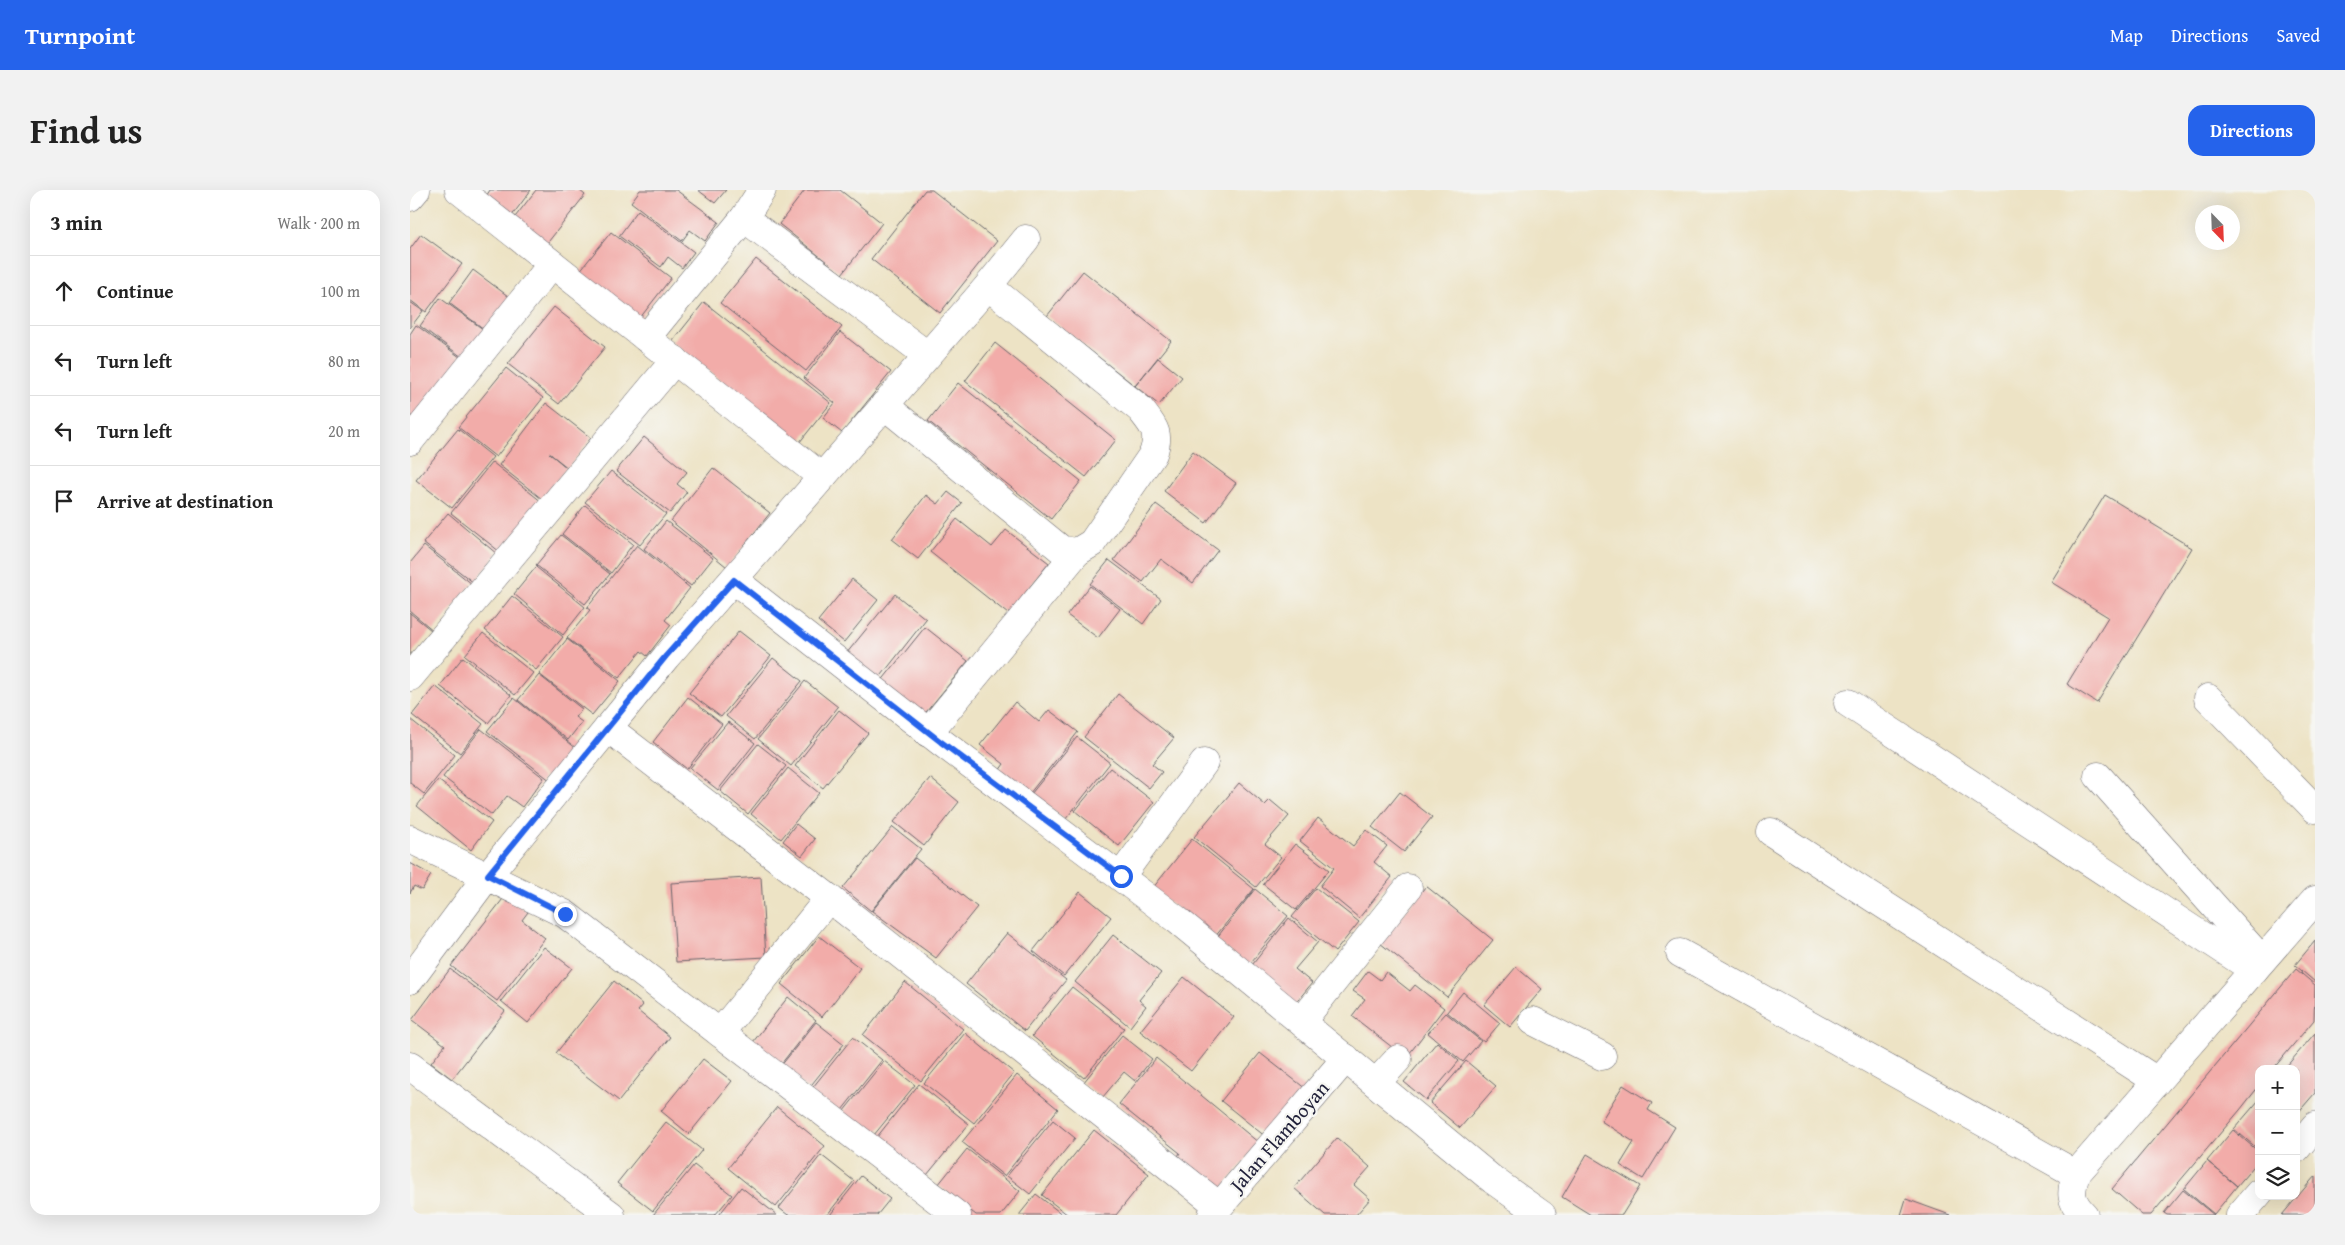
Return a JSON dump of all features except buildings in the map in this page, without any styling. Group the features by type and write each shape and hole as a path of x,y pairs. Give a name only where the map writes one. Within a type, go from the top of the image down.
{"street":[{"path":"410,197 416,190"},
{"path":"459,190 822,477"},
{"path":"646,338 744,218 762,190"},
{"path":"744,218 927,355"},
{"path":"410,980 488,875 666,656 988,286 1026,239"},
{"path":"410,441 552,264"},
{"path":"928,733 1077,552 1092,543 1153,454 1158,440 1154,427 1140,409 988,286"},
{"path":"410,677 675,360"},
{"path":"884,405 1062,550 1077,552"},
{"path":"734,580 928,733 1121,876 1302,1021 1492,1180 1542,1215"},
{"path":"2208,698 2315,809"},
{"path":"1848,703 2258,965"},
{"path":"608,728 829,898 1215,1210"},
{"path":"1121,876 1204,763"},
{"path":"2098,776 2258,965"},
{"path":"1771,832 2157,1081"},
{"path":"410,839 488,875 565,914 957,1215"},
{"path":"1302,1021 1408,888"},
{"path":"720,1033 829,898"},
{"path":"2084,1215 2074,1205 2070,1192 2076,1174 2315,900"},
{"path":"1680,953 2076,1174"},
{"path":"1533,1021 1602,1056"},
{"name":"Jalan Flamboyan","path":"1215,1210 1346,1058"},
{"path":"1376,1083 1398,1059"},
{"path":"410,1066 611,1215"},
{"path":"2300,1143 2315,1126"},
{"path":"2240,1215 2255,1198"}],"route":[{"path":"565,914 488,875 666,656 734,580 780,614 941,742 1121,876"}]}
